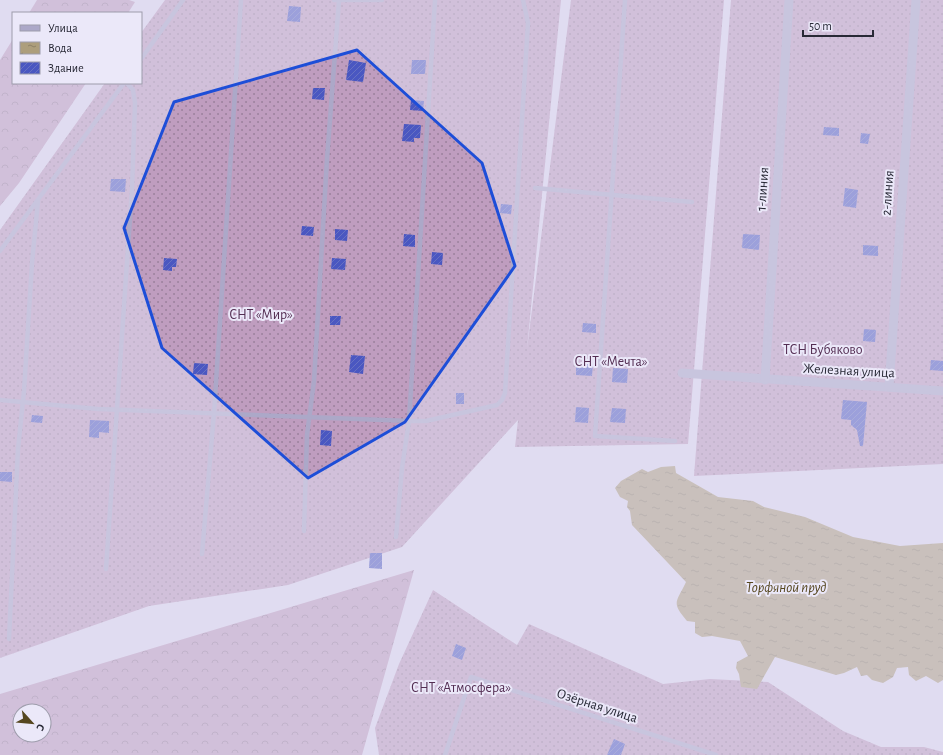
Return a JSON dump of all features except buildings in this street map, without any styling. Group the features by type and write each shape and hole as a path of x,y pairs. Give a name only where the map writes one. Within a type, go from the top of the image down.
{"street":[{"name":"1-линия","path":"765,380 789,0"},
{"name":"2-линия","path":"889,387 916,0"},
{"name":"Железная улица","path":"682,373 765,380 943,391"}],"lane":[{"path":"142,58 184,0"},
{"path":"202,554 214,413 241,0"},
{"path":"334,0 382,0"},
{"path":"304,531 307,435 310,417 340,0"},
{"path":"396,537 402,468 409,421 435,0"},
{"path":"0,400 117,410 409,421 426,421 497,404 502,400 505,393 528,23 523,0"},
{"path":"625,0 595,436 675,441"},
{"path":"0,251 123,84"},
{"path":"106,569 133,181 135,103 133,90 128,84"},
{"path":"535,188 692,202"},
{"path":"9,640 17,457 24,391 32,263 38,201"},
{"name":"Озёрная улица","path":"445,755 471,677 716,755"}],"highlighted area":[{"path":"357,50 482,163 515,266 405,422 308,478 162,348 124,228 174,102"}],"green space":[{"path":"37,0 129,0 135,2 129,12 30,12"},
{"name":"СНТ «Мир»","path":"165,0 561,0 527,349 571,0 724,0 688,444 515,447 518,420 402,547 288,585 149,606 0,658 0,230 104,84 142,84 142,32"},
{"name":"ТСН Бубяково","path":"731,0 943,0 943,464 694,476"},
{"path":"12,41 12,84 85,84 19,183 0,206 0,60"},
{"path":"414,570 362,755 0,755 0,694"},
{"name":"СНТ «Атмосфера»","path":"433,590 517,645 529,624 663,684 710,679 768,682 843,731 881,747 924,747 943,752 943,755 379,755 375,728 399,664"}],"water":[{"name":"Торфяной пруд","path":"675,466 676,473 718,497 753,501 764,507 805,517 853,537 900,546 943,543 943,680 938,683 926,676 916,681 909,675 908,667 897,668 893,677 883,683 872,680 867,675 861,676 857,667 836,675 775,657 757,689 741,687 739,674 736,668 737,662 748,656 740,641 712,636 702,637 695,633 695,622 687,621 677,606 678,599 686,582 632,525 630,511 627,507 628,501 620,497 615,488 621,481 642,469 648,472 661,467"}],"park label":[{"name":"СНТ «Мечта»","path":"611,362"}]}
